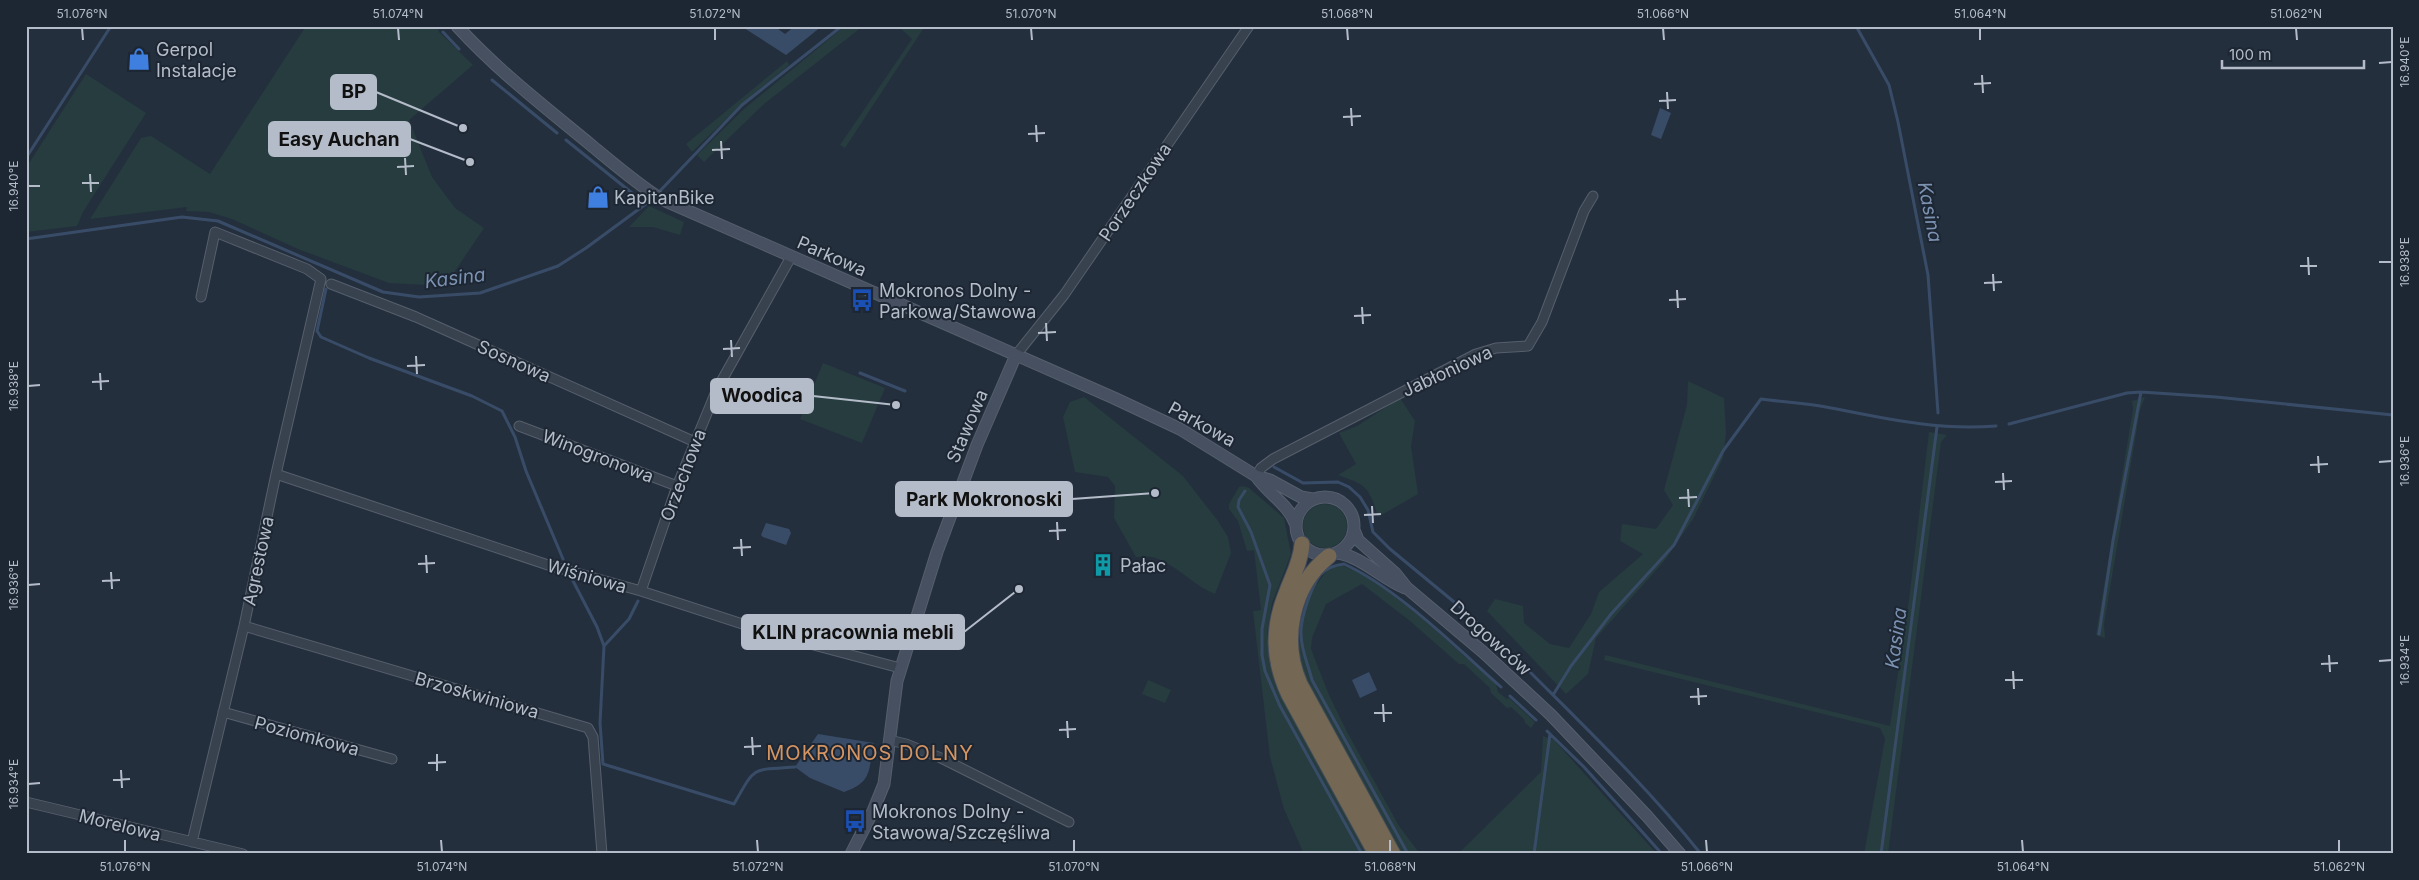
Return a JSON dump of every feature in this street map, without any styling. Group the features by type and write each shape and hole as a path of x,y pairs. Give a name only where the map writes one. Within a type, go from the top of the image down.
{"highway":[{"path":"1302,544 1301,558 1278,617 1275,645 1278,669 1289,694 1376,854"},
{"path":"1333,554 1315,566 1296,606 1290,635 1292,661 1300,684 1393,854"}],"main road":[{"name":"Parkowa","path":"458,26 524,92 657,197 1180,429 1256,476 1270,480 1302,497 1312,499"},
{"name":"Stawowa","path":"851,854 879,797 886,770 894,697 900,668 950,513 1016,355"},
{"name":"Parkowa","path":"1256,476 1266,490 1291,512 1295,523"},
{"path":"1326,496 1336,499 1346,506 1351,516 1354,530 1347,547 1333,554 1318,555 1309,551 1302,544 1297,536 1295,523 1300,510 1312,499 1326,496"},
{"name":"Drogowców","path":"1354,530 1358,540 1395,573 1407,588 1483,652 1550,715 1647,816 1680,854"},
{"name":"Drogowców","path":"1333,554 1347,555 1390,582 1407,588"}],"street":[{"name":"Porzeczkowa","path":"1016,355 1080,272 1249,26"},
{"name":"Jabłoniowa","path":"1256,476 1273,459 1476,354 1496,348 1528,346 1542,322 1584,211 1593,196"},
{"name":"Agrestowa","path":"192,842 244,626 276,474 321,279 307,270 216,232 201,296"},
{"name":"Orzechowa","path":"641,591 677,486 721,381 791,257"},
{"name":"Sosnowa","path":"331,284 416,317 694,442"},
{"name":"Winogronowa","path":"520,426 677,486"},
{"name":"Wiśniowa","path":"276,474 548,565 641,591 776,635 900,668"},
{"name":"Brzoskwiniowa","path":"244,626 588,728 593,737 602,854"},
{"name":"Poziomkowa","path":"223,712 392,759"},
{"path":"890,740 906,744 941,758 1069,822"},
{"name":"Morelowa","path":"26,802 243,854"}],"green space":[{"path":"306,26 437,26 439,32 473,65 409,120 432,177 455,208 484,228 445,286 389,283 298,249 232,219 209,212 186,211 187,207 90,219 141,138 151,136 210,174"},
{"path":"845,26 863,26 764,104 704,162 697,155 744,109"},
{"path":"898,26 925,26 845,148 840,145 912,39"},
{"path":"787,61 789,65 741,105 692,152 686,144"},
{"path":"86,74 146,113 83,212 77,226 26,232 26,168"},
{"path":"649,206 684,222 680,235 653,227 629,227"},
{"path":"823,363 885,388 862,443 800,419"},
{"path":"1688,381 1724,398 1726,433 1723,458 1693,519 1665,560 1596,638 1588,674 1566,694 1487,611 1495,599 1523,606 1524,623 1550,644 1569,648 1591,614 1599,592 1643,554 1620,541 1622,524 1656,529 1673,505 1664,490 1687,405"},
{"path":"1084,397 1183,476 1218,521 1228,537 1231,553 1215,594 1154,557 1136,557 1114,518 1115,486 1108,477 1075,472 1063,417 1070,402"},
{"path":"2145,397 2140,410 2104,624 2105,638 2096,635 2133,409 2132,401"},
{"path":"1400,398 1415,421 1411,446 1418,494 1378,517 1372,499 1365,488 1338,475 1356,464 1339,433 1357,426"},
{"path":"1929,432 1947,435 1941,442 1888,854 1864,854 1885,739 1880,728 1604,660 1605,655 1890,726 1909,600"},
{"path":"1239,487 1249,488 1284,518 1291,554 1272,603 1267,634 1269,662 1276,687 1368,854 1304,854 1284,809 1270,757 1253,611 1261,610 1254,550 1247,551 1238,521 1229,509 1229,504"},
{"path":"1325,504 1337,508 1343,514 1347,526 1343,538 1337,544 1325,548 1313,544 1307,538 1303,526 1307,514 1313,508"},
{"path":"1338,565 1355,571 1375,582 1419,616 1496,684 1498,692 1507,699 1509,698 1535,722 1531,728 1511,707 1507,708 1491,693 1490,688 1464,664 1459,664 1410,621 1362,584 1326,604 1312,638 1311,649 1329,695 1346,730 1399,826 1420,854 1399,854 1307,686 1297,652 1299,617 1312,583 1317,584 1327,570"},
{"path":"1148,680 1171,690 1165,703 1142,694"},
{"path":"1543,736 1554,740 1657,854 1458,854 1541,772"}],"water":[{"path":"741,26 774,26 785,34 795,26 822,26 786,55"},
{"path":"1660,108 1671,113 1661,139 1651,135"},
{"path":"766,523 789,529 791,533 786,545 761,535"},
{"path":"1369,672 1377,690 1360,698 1352,680"},
{"path":"818,734 874,743 868,774 860,784 844,792 810,778 795,767"}],"waterway":[{"path":"26,158 111,26"},
{"name":"Kasina","path":"658,193 742,105 842,26"},
{"name":"Kasina","path":"1856,26 1889,85 1898,122 1928,275 1938,413"},
{"path":"443,32 459,49"},
{"path":"492,80 557,133"},
{"path":"566,140 632,193"},
{"name":"Kasina","path":"26,239 182,217 218,221 383,292 419,297 480,293 558,266 654,198"},
{"path":"326,289 317,331 321,337 369,358 472,396 502,411 515,437 526,471 563,559"},
{"path":"860,373 905,391"},
{"path":"2009,424 2127,393 2141,392 2216,397 2393,415"},
{"path":"2099,634 2113,541 2141,392"},
{"path":"1553,695 1571,666 1611,614 1674,545 1723,451 1761,399 1818,406 1932,425 1953,427 1996,426"},
{"name":"Kasina","path":"1881,854 1937,427"},
{"path":"1274,467 1303,483 1338,482 1349,487 1360,497 1368,510 1373,532 1390,549 1459,606 1519,662"},
{"path":"1245,491 1239,500 1238,507 1251,532 1270,585 1262,629 1262,655 1265,671 1280,706 1362,854"},
{"path":"1408,854 1312,680 1302,646 1301,628 1313,587 1320,575 1328,568 1344,564 1385,588 1405,603 1501,687"},
{"path":"571,577 597,627 604,646 600,723 603,764 734,804 746,783 756,772 795,767"},
{"path":"604,646 629,619 638,601"},
{"path":"1531,673 1640,784 1701,854"},
{"path":"1510,696 1536,720"},
{"path":"1534,854 1550,734 1547,731"},
{"path":"1550,734 1584,767 1662,854"}],"place":[{"name":"Gerpol Instalacje","path":"139,59"},
{"name":"BP","path":"463,128"},
{"name":"Easy Auchan","path":"470,162"},
{"name":"KapitanBike","path":"598,197"},
{"name":"Mokronos Dolny - Parkowa/Stawowa","path":"862,300"},
{"name":"Woodica","path":"896,405"},
{"name":"Park Mokronoski","path":"1155,493"},
{"name":"Pałac","path":"1103,565"},
{"name":"KLIN pracownia mebli","path":"1019,589"},
{"name":"Mokronos Dolny - Stawowa/Szczęśliwa","path":"855,821"}],"district":[{"name":"MOKRONOS DOLNY","path":"870,753"}]}
